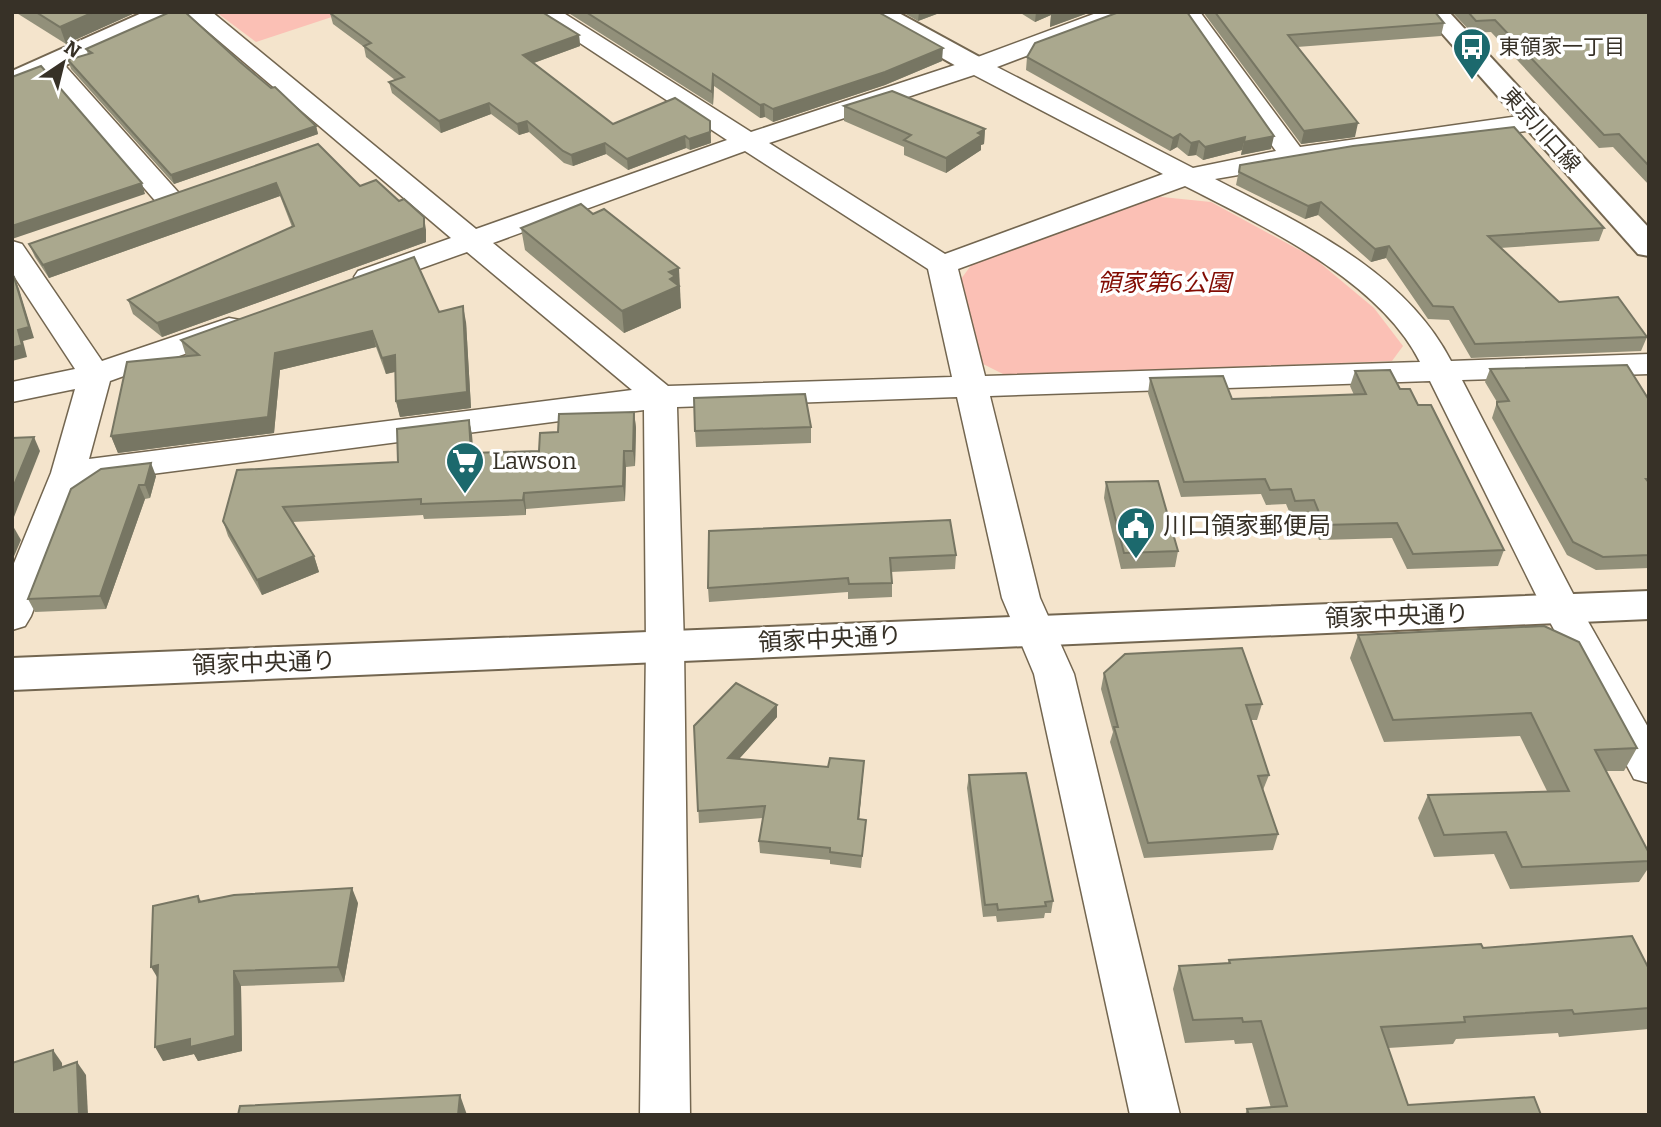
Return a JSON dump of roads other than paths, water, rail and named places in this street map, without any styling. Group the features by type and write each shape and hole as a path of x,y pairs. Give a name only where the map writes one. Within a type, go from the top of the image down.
{"street":[{"path":"12,80 165,12"},
{"path":"197,12 335,141 474,240 660,397 665,646 665,1115"},
{"path":"545,12 942,265 1021,598 1054,674 1155,1115"},
{"path":"878,12 976,66 1309,239 1357,270 1402,314 1429,348 1562,609 1649,767"},
{"path":"343,286 749,141 976,66 1122,12"},
{"path":"1188,12 1293,155"},
{"name":"東京川口線","path":"1435,12 1649,247"},
{"path":"50,64 168,198"},
{"path":"942,265 1166,182 1293,155 1533,122"},
{"path":"12,616 68,473 95,375 22,248"},
{"path":"12,392 95,375 252,319"},
{"path":"68,473 660,397 1649,364"},
{"name":"領家中央通り","path":"12,674 1649,605"}],"place":[{"name":"東領家一丁目","path":"1472,81"},
{"name":"Lawson","path":"465,495"},
{"name":"川口領家郵便局","path":"1136,560"}],"park label":[{"name":"領家第6公園","path":"1164,283"}]}
